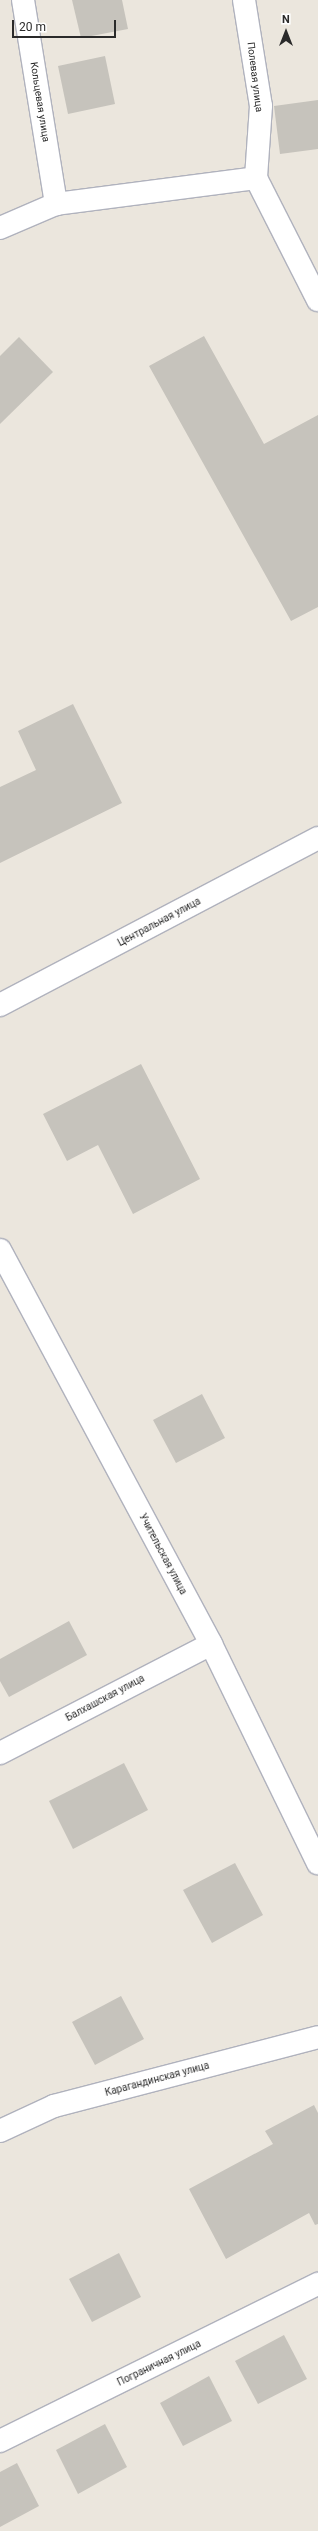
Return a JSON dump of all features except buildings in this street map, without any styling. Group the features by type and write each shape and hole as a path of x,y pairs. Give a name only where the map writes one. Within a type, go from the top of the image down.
{"street":[{"name":"Кольцевая улица","path":"23,0 56,204"},
{"name":"Полевая улица","path":"244,0 260,106 256,178"},
{"path":"0,228 56,204 256,178 318,300"},
{"name":"Центральная улица","path":"0,1005 318,838"},
{"name":"Учительская улица","path":"0,1250 211,1644 318,1863"},
{"name":"Балхашская улица","path":"0,1753 211,1644"},
{"name":"Карагандинская улица","path":"0,2131 54,2106 318,2037"},
{"name":"Пограничная улица","path":"0,2441 318,2284"}]}
